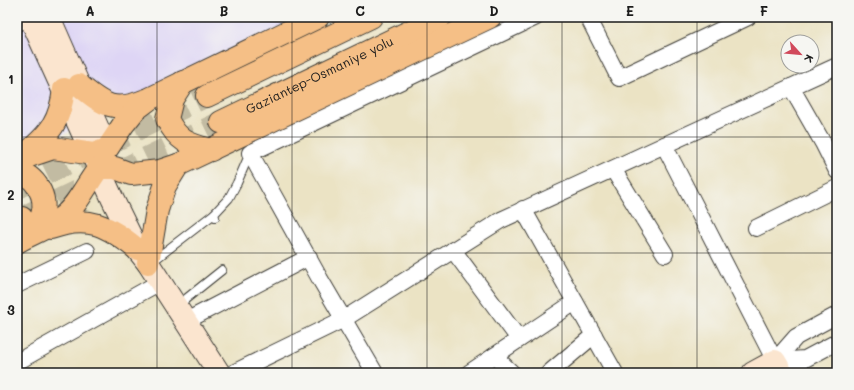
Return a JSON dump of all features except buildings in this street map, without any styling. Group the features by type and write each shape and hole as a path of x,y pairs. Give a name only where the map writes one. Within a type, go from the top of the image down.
{"highway":[{"path":"207,96 371,17"},
{"name":"Gaziantep-Osmaniye yolu","path":"221,122 440,17"},
{"path":"18,163 53,148 104,160 131,174 160,171 178,165 211,150 490,17"},
{"path":"18,163 49,133 72,87 113,106 132,106 315,18"},
{"path":"183,82 172,99 167,119 174,133 190,145 211,150"},
{"path":"20,229 62,218 80,198 104,160 123,125 135,110 151,98"},
{"path":"18,163 24,173 35,182 42,194 42,214 37,224 20,229"},
{"path":"148,265 157,210 165,186 178,165"},
{"path":"20,229 80,222 98,225 115,232 148,265"}],"main road":[{"path":"29,17 72,87"},
{"path":"49,17 72,87 104,160 142,232 148,265 219,373"},
{"path":"753,373 778,367"}],"street":[{"path":"17,23 29,17"},
{"path":"375,373 250,153 536,17"},
{"path":"588,17 619,78 748,17"},
{"path":"233,373 344,319 501,220 837,66"},
{"path":"791,87 837,171"},
{"path":"664,146 778,367"},
{"path":"613,169 665,254"},
{"path":"756,228 837,188"},
{"path":"523,210 615,373"},
{"path":"453,250 519,339"},
{"path":"17,285 87,251"},
{"path":"181,314 308,257"},
{"path":"17,362 148,265"},
{"path":"469,373 575,302"},
{"path":"778,367 796,337 837,315"},
{"path":"550,373 594,335"},
{"path":"778,367 805,359 837,342"},
{"path":"494,356 512,373"}],"lane":[{"path":"148,265 215,216 230,198 250,153"},
{"path":"181,314 222,270"}],"shaded area":[{"path":"17,17 303,17 17,157"}],"tunnel":[{"path":"17,188 207,96"},
{"path":"27,215 221,122"}]}
